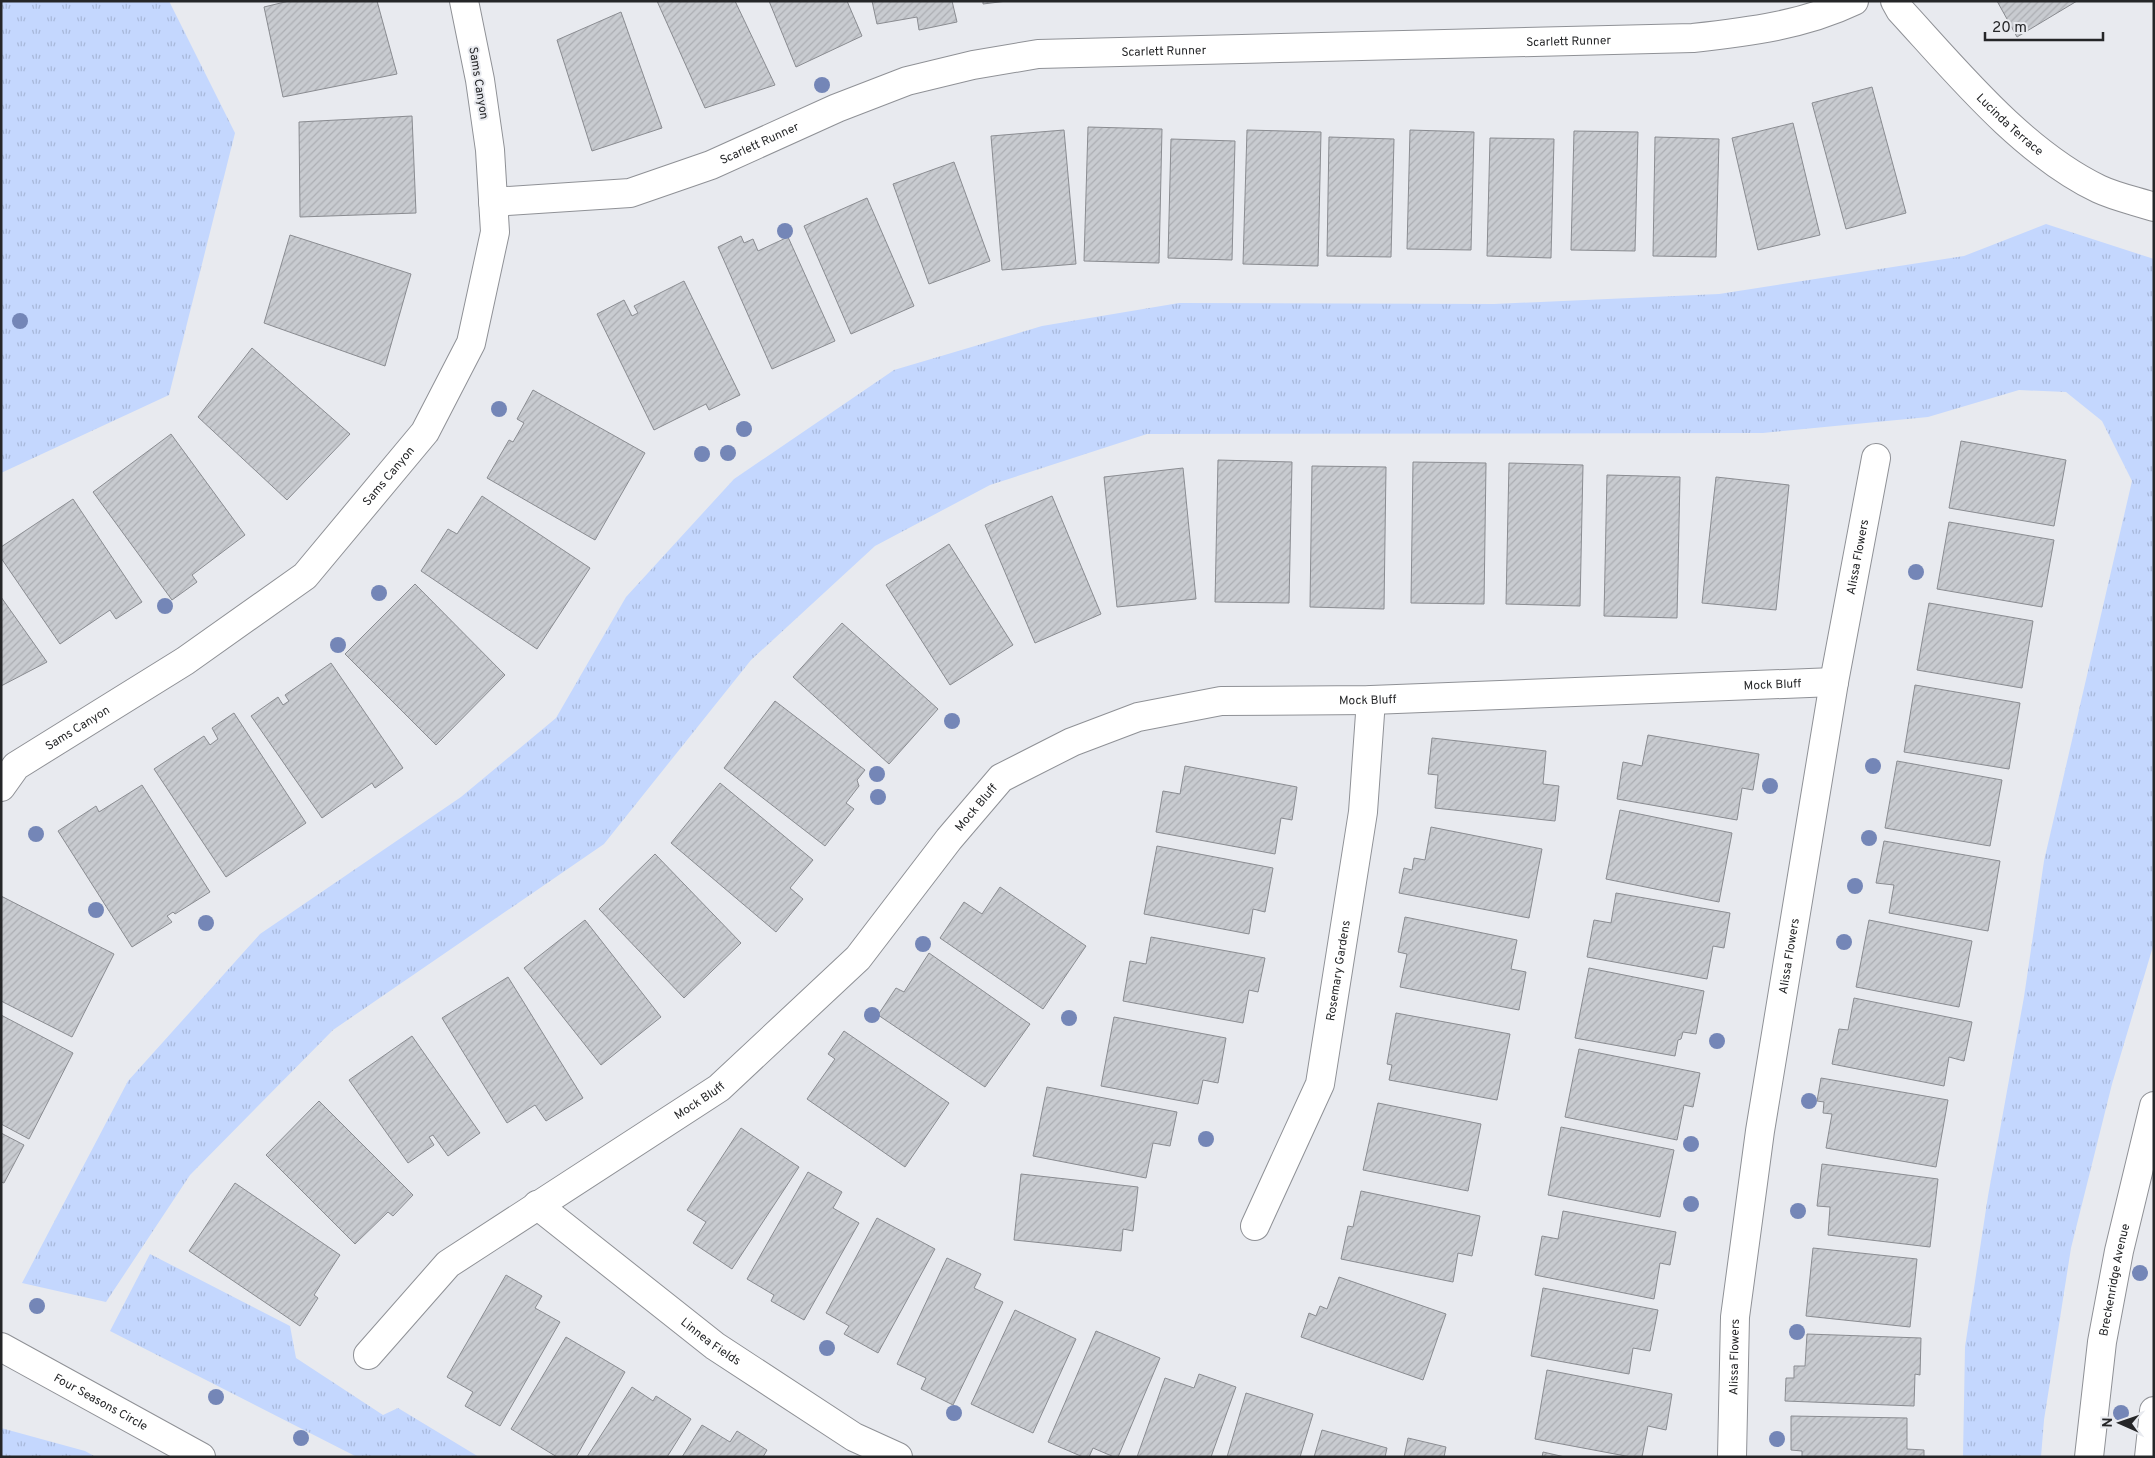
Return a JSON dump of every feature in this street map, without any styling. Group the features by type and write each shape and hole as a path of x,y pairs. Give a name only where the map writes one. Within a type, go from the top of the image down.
{"street":[{"name":"Sams Canyon","path":"1,788 16,766 185,661 305,576 425,432 471,343 495,232 490,150 480,80 464,1"},
{"name":"Scarlett Runner","path":"493,202 630,193 711,165 837,108 907,81 973,65 1038,54 1694,38 1752,31 1830,13 1854,1"},
{"name":"Lucinda Terrace","path":"1895,1 1900,10 1962,78 2000,116 2048,158 2100,189 2154,207"},
{"name":"Alissa Flowers","path":"1732,1457 1736,1307 1760,1131 1834,682 1876,458"},
{"name":"Mock Bluff","path":"368,1355 448,1264 720,1088 858,958 949,839 1001,778 1072,742 1138,717 1221,701 1371,700 1834,682"},
{"name":"Rosemary Gardens","path":"1255,1226 1320,1084 1363,812 1371,700"},
{"name":"Breckenridge Avenue","path":"2089,1457 2104,1333 2121,1242 2154,1106"},
{"name":"Linnea Fields","path":"537,1205 715,1346 849,1447 898,1457"},
{"name":"Four Seasons Circle","path":"1,1347 201,1457"},
{"path":"2149,1457 2154,1411"}],"green space":[{"path":"1,1 169,1 235,133 169,395 1,473"},
{"path":"2046,224 2154,259 2154,943 2112,1084 2071,1248 2044,1420 2041,1457 1963,1457 1965,1347 1988,1196 2024,997 2044,861 2132,481 2102,421 2066,392 2019,390 1928,417 1763,433 1147,434 990,485 875,546 751,660 604,844 333,1030 190,1175 106,1302 22,1283 128,1081 260,934 461,797 556,718 626,597 734,479 894,370 1042,326 1179,303 1494,304 1719,294 1964,256"},
{"path":"150,1254 290,1326 296,1358 383,1415 398,1408 479,1457 357,1457 110,1331"},
{"path":"1,1428 85,1451 96,1457 1,1457"}],"building":[{"path":"289,1 377,1 397,74 283,97 264,7"},
{"path":"657,1 735,1 775,85 705,108"},
{"path":"769,1 847,1 862,36 796,67"},
{"path":"872,1 952,1 957,22 919,30 917,17 877,24"},
{"path":"983,1 1007,1 983,4"},
{"path":"1997,1 2077,1 2017,37"},
{"path":"621,12 662,128 592,151 557,40"},
{"path":"1872,87 1906,213 1846,229 1812,103"},
{"path":"412,116 416,213 300,217 299,122"},
{"path":"1793,123 1820,235 1758,250 1732,138"},
{"path":"1088,127 1162,129 1159,263 1084,261"},
{"path":"1064,130 1076,264 1002,270 991,136"},
{"path":"1247,130 1321,132 1318,266 1243,264"},
{"path":"1410,130 1474,132 1471,250 1407,249"},
{"path":"1574,131 1638,132 1635,251 1571,250"},
{"path":"1329,137 1394,139 1391,257 1327,256"},
{"path":"1655,137 1719,139 1716,257 1653,256"},
{"path":"1490,138 1554,139 1551,258 1487,256"},
{"path":"1171,139 1235,141 1232,260 1168,258"},
{"path":"954,162 990,261 929,284 893,184"},
{"path":"867,198 914,306 851,334 804,226"},
{"path":"290,235 411,274 385,366 264,323"},
{"path":"741,236 744,243 753,239 758,251 788,237 835,341 772,369 718,247"},
{"path":"684,281 740,395 709,410 706,404 654,430 597,314 624,300 632,316 638,313 634,306"},
{"path":"252,348 350,434 287,500 198,417"},
{"path":"533,390 645,453 595,540 487,478 509,440 513,442 524,423 517,419"},
{"path":"171,434 245,535 192,575 197,582 172,600 93,492"},
{"path":"1961,441 2066,460 2054,526 1949,508"},
{"path":"1218,460 1292,462 1289,603 1215,602"},
{"path":"1413,462 1486,463 1484,604 1411,603"},
{"path":"1509,463 1583,465 1580,606 1506,604"},
{"path":"1312,466 1386,467 1384,609 1310,607"},
{"path":"1183,468 1196,599 1117,607 1104,477"},
{"path":"1607,475 1680,477 1677,618 1604,616"},
{"path":"1716,477 1789,485 1776,610 1702,603"},
{"path":"482,496 590,568 537,649 421,571 448,529 457,534"},
{"path":"1052,496 1101,614 1035,643 985,525"},
{"path":"73,499 142,602 116,619 110,610 60,644 1,558 1,547"},
{"path":"1949,522 2054,540 2042,607 1937,589"},
{"path":"949,544 1013,645 950,685 886,585"},
{"path":"415,584 505,675 436,745 345,654"},
{"path":"1,597 47,662 1,686"},
{"path":"1929,603 2033,621 2022,688 1917,670"},
{"path":"842,623 938,709 889,764 793,677"},
{"path":"331,663 403,768 375,788 372,783 322,818 251,716 278,697 283,705 289,701 285,695"},
{"path":"1915,685 2020,703 2009,769 1904,752"},
{"path":"775,701 865,770 857,780 859,786 846,803 854,809 825,846 724,768"},
{"path":"234,713 306,823 226,877 154,769 204,736 210,745 218,739 212,728"},
{"path":"1648,735 1759,754 1753,790 1742,788 1737,820 1617,799 1623,762 1642,766"},
{"path":"1432,738 1546,751 1543,784 1559,786 1555,821 1435,808 1438,775 1428,774"},
{"path":"1897,761 2002,780 1990,846 1885,828"},
{"path":"1185,766 1297,787 1292,820 1281,818 1275,854 1156,832 1163,791 1180,794"},
{"path":"720,783 813,860 790,888 803,899 776,932 671,843"},
{"path":"142,785 210,892 175,914 173,912 167,916 172,922 132,947 58,831 96,806 99,812"},
{"path":"1620,810 1732,833 1719,902 1606,879"},
{"path":"1431,827 1542,849 1529,918 1399,893 1404,868 1412,870 1414,858 1425,860"},
{"path":"1884,841 2000,861 1988,931 1889,913 1894,885 1876,883"},
{"path":"1157,846 1273,868 1265,912 1253,909 1249,934 1144,914"},
{"path":"655,854 741,943 684,998 599,909"},
{"path":"1000,887 1086,946 1043,1009 940,938 964,902 982,914"},
{"path":"1616,893 1730,913 1724,948 1713,946 1707,979 1587,957 1594,920 1611,923"},
{"path":"1,896 114,954 72,1037 1,1001"},
{"path":"1405,917 1517,940 1511,969 1526,972 1519,1010 1400,987 1407,954 1398,952"},
{"path":"585,920 661,1017 601,1065 524,968"},
{"path":"1869,920 1972,941 1959,1007 1856,987"},
{"path":"1151,937 1265,958 1258,992 1249,990 1243,1023 1123,1001 1130,961 1146,964"},
{"path":"929,953 1030,1024 985,1087 878,1015 896,988 904,992"},
{"path":"1589,968 1704,991 1696,1034 1683,1032 1681,1039 1678,1040 1675,1056 1575,1038"},
{"path":"508,977 583,1098 546,1121 535,1105 507,1123 442,1018"},
{"path":"1854,998 1972,1022 1964,1061 1949,1057 1944,1086 1832,1064 1839,1029 1848,1030"},
{"path":"1396,1013 1510,1034 1497,1100 1389,1080 1392,1065 1387,1064"},
{"path":"1,1015 73,1053 29,1139 1,1124"},
{"path":"1114,1017 1226,1038 1218,1083 1203,1080 1198,1104 1101,1086"},
{"path":"844,1031 949,1103 905,1167 807,1099 835,1059 828,1054"},
{"path":"412,1036 480,1133 448,1156 433,1135 429,1137 434,1145 408,1163 349,1080"},
{"path":"1579,1049 1700,1073 1693,1107 1684,1105 1677,1140 1565,1117"},
{"path":"1821,1078 1948,1100 1936,1167 1826,1148 1832,1114 1823,1113 1824,1102 1817,1101"},
{"path":"1047,1087 1177,1112 1170,1146 1153,1143 1146,1178 1033,1156"},
{"path":"319,1101 413,1195 393,1216 388,1212 355,1244 266,1155"},
{"path":"1378,1103 1481,1124 1468,1191 1363,1170"},
{"path":"1561,1127 1674,1150 1660,1217 1548,1195"},
{"path":"741,1128 799,1167 732,1269 693,1243 706,1222 687,1210"},
{"path":"1,1133 24,1145 4,1183 1,1182"},
{"path":"1822,1164 1938,1179 1930,1247 1828,1235 1830,1207 1817,1206"},
{"path":"808,1172 842,1192 833,1208 859,1223 804,1320 771,1301 774,1295 747,1279"},
{"path":"1021,1174 1138,1187 1133,1231 1123,1229 1121,1251 1014,1240"},
{"path":"235,1183 340,1255 314,1295 318,1298 300,1326 189,1251"},
{"path":"1361,1191 1480,1216 1472,1256 1458,1253 1453,1282 1341,1259 1348,1226 1353,1227"},
{"path":"1563,1211 1676,1232 1670,1265 1660,1263 1654,1299 1535,1275 1542,1236 1558,1239"},
{"path":"877,1218 935,1249 878,1353 844,1334 849,1326 826,1313"},
{"path":"1813,1248 1917,1259 1910,1327 1806,1316"},
{"path":"947,1258 981,1274 974,1288 1003,1302 953,1405 921,1389 926,1378 897,1364"},
{"path":"506,1275 542,1296 535,1308 560,1322 500,1426 465,1406 473,1392 447,1377"},
{"path":"1339,1277 1446,1314 1423,1380 1301,1337 1309,1313 1316,1316 1320,1306 1327,1309"},
{"path":"1543,1288 1658,1310 1650,1351 1633,1348 1629,1374 1531,1356"},
{"path":"1015,1310 1076,1339 1033,1433 971,1404"},
{"path":"1096,1331 1160,1358 1118,1457 1093,1448 1089,1457 1083,1457 1048,1442"},
{"path":"1807,1334 1921,1338 1920,1375 1915,1374 1914,1406 1785,1401 1786,1378 1794,1378 1794,1366 1805,1366"},
{"path":"566,1337 625,1372 576,1457 557,1457 511,1429"},
{"path":"1547,1370 1672,1394 1666,1430 1648,1426 1642,1457 1631,1457 1535,1439"},
{"path":"1199,1374 1236,1387 1211,1457 1137,1457 1165,1378 1194,1388"},
{"path":"632,1387 653,1401 656,1396 691,1419 667,1457 587,1457"},
{"path":"1246,1393 1313,1414 1300,1457 1227,1457"},
{"path":"1791,1416 1907,1418 1907,1449 1924,1450 1924,1457 1802,1457 1802,1451 1791,1450"},
{"path":"702,1425 730,1442 737,1431 767,1450 763,1457 682,1457"},
{"path":"1322,1430 1387,1448 1385,1457 1314,1457"},
{"path":"1408,1438 1446,1447 1444,1457 1404,1457"},
{"path":"1543,1452 1565,1457 1542,1457"}]}
